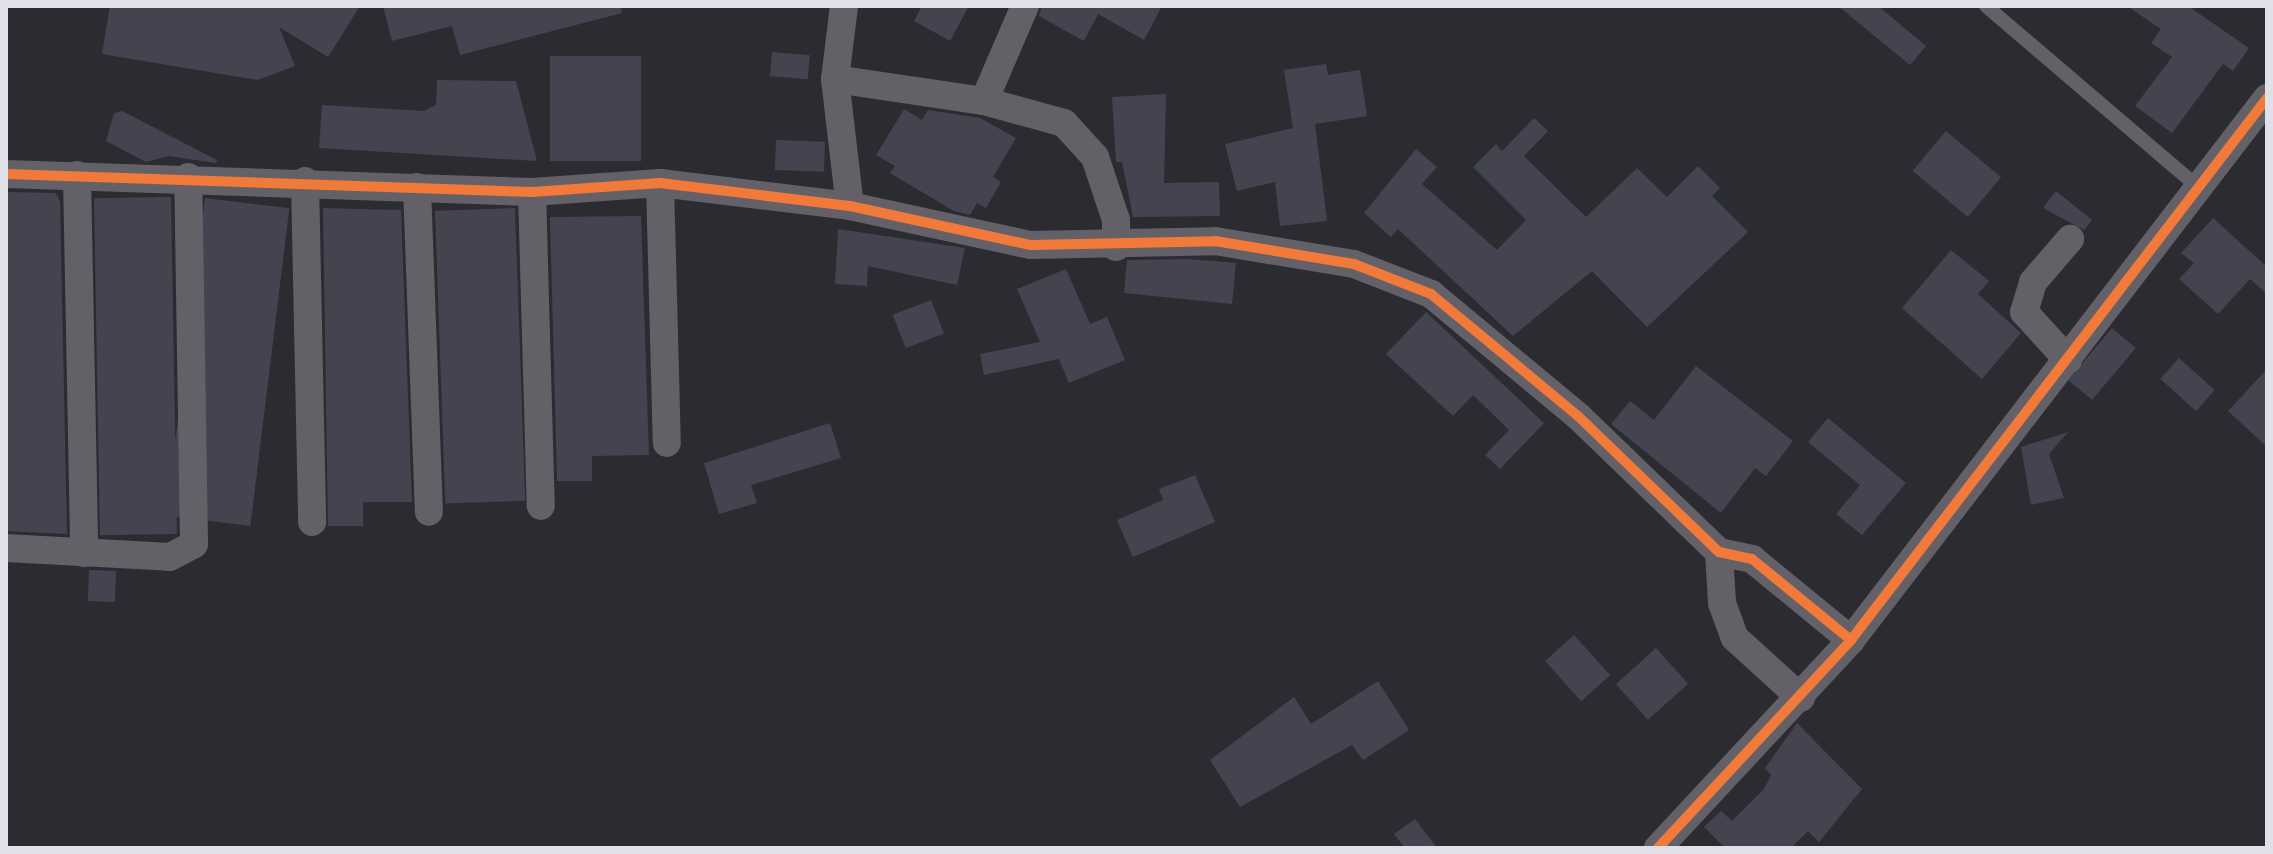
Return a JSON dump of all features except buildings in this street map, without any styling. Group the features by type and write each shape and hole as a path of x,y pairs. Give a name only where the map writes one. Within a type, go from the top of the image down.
{"street":[{"path":"844,6 835,79 850,206"},
{"path":"984,101 1025,6"},
{"path":"835,79 984,101 1064,123 1081,137 1116,220 1116,247"},
{"path":"1658,848 1801,698 1851,640 2267,98"},
{"path":"6,174 305,181 532,192 660,183 850,206 1031,245 1116,247 1215,241 1400,278 1431,294 1578,416 1719,552 1752,559 1851,640"},
{"path":"77,175 84,553"},
{"path":"6,548 170,557 194,544 188,177"},
{"path":"305,181 312,522"},
{"path":"660,183 667,443"},
{"path":"417,187 429,512"},
{"path":"532,192 541,506"},
{"path":"2068,360 2024,312 2033,282 2070,239"},
{"path":"1719,552 1722,603 1735,638 1801,698"}],"lane":[{"path":"1986,6 2198,187"}],"cycle path":[{"path":"1658,848 1851,640 2267,98"},
{"path":"6,174 532,192 660,183 850,206 1031,245 1215,241 1354,264 1431,294 1578,416 1719,552 1752,559 1851,640"}]}
